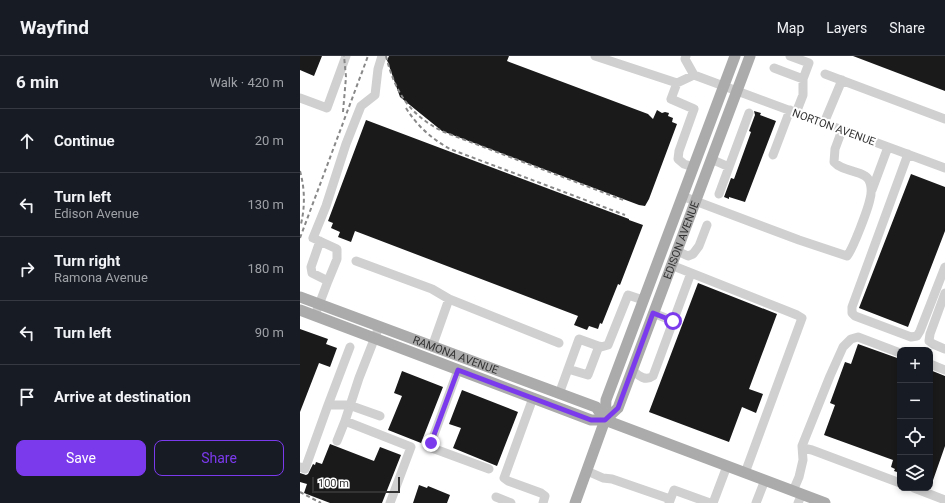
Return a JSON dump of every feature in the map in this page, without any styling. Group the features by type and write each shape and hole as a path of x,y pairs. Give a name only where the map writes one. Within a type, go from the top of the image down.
{"main road":[{"name":"EDISON AVENUE","path":"576,503 605,420 606,400 735,56"},
{"name":"EDISON AVENUE","path":"605,420 618,408 750,56"},
{"path":"653,313 650,304 661,275 657,264"},
{"name":"RAMONA AVENUE","path":"300,297 596,407 605,420"},
{"name":"RAMONA AVENUE","path":"300,310 591,420 605,420 764,480 798,496 825,503"}],"street":[{"path":"300,98 327,108 346,56"},
{"path":"314,316 336,259 337,248 313,238 326,206 346,144 361,106 375,95 378,69 382,56"},
{"path":"595,56 677,83"},
{"path":"773,155 793,111 803,94 803,79 809,63 790,56"},
{"path":"683,57 694,74 677,83 671,99 694,108 679,150 678,159 684,164 693,167"},
{"path":"774,68 803,79"},
{"name":"NORTON AVENUE","path":"694,74 945,168"},
{"path":"825,74 945,119"},
{"path":"824,123 842,80"},
{"path":"719,194 749,113"},
{"path":"842,130 835,149 834,162 837,165 865,176 870,183 871,193"},
{"path":"682,196 799,240 847,256 870,200 871,193 888,147"},
{"path":"908,154 852,307 852,313 855,316 911,336 917,336 945,267"},
{"path":"711,159 729,167"},
{"path":"676,252 688,256 694,254 699,246 707,224"},
{"path":"320,241 311,267 312,273 328,281"},
{"path":"356,262 432,289 449,299 559,344"},
{"path":"671,265 782,308 802,318 745,473"},
{"path":"632,370 645,379 653,376 691,273"},
{"path":"945,293 930,334 929,341 945,349"},
{"path":"559,394 579,339 601,347 608,345 628,295 643,300"},
{"path":"432,347 449,299"},
{"path":"653,313 673,321"},
{"path":"337,441 379,327"},
{"path":"798,496 799,477 804,460 802,446 843,347 851,338 858,337 897,352"},
{"path":"300,467 305,469 350,346"},
{"path":"568,369 588,376 598,346"},
{"path":"933,365 945,370"},
{"path":"458,370 431,443 432,448 489,469"},
{"path":"533,398 504,478 508,481 542,493 545,496 543,503"},
{"path":"328,405 349,405 380,416"},
{"path":"345,421 411,447 390,503"},
{"path":"803,448 897,482"},
{"path":"587,471 670,501 674,490 712,503 726,466"},
{"path":"756,503 764,480"},
{"path":"922,491 945,500"},
{"path":"496,497 511,503"}],"building":[{"path":"300,56 322,56 314,76 300,70"},
{"path":"389,56 509,56 507,61 648,114 653,119 657,110 662,113 669,113 668,116 673,118 672,122 677,124 649,199 645,206 639,205 442,131 400,97 387,60"},
{"path":"853,56 945,56 945,91"},
{"path":"754,111 776,121 745,202 729,197 729,199 724,197 731,178 734,179 751,132 749,131 755,115"},
{"path":"366,120 643,225 620,285 618,284 602,324 600,323 598,329 589,326 587,330 574,325 578,316 355,231 351,242 338,237 340,232 331,228 333,223 328,221"},
{"path":"911,174 945,187 945,231 908,327 859,308"},
{"path":"698,283 777,314 749,389 763,394 756,413 742,407 729,442 649,412"},
{"path":"300,329 328,339 326,344 337,348 330,367 319,363 300,412"},
{"path":"858,344 897,358 897,472 891,467 893,460 824,435 835,405 830,403 845,362 851,364"},
{"path":"402,371 443,387 421,443 388,430 402,396 394,393"},
{"path":"933,371 945,376 945,446 933,480"},
{"path":"462,390 518,412 497,466 453,448 461,428 449,424"},
{"path":"330,444 374,461 380,447 401,455 382,503 330,503 304,493 307,484 300,482 300,473 306,475 308,474 313,464 315,465 316,462 322,464"},
{"path":"419,485 427,488 428,486 450,495 447,503 413,503"}],"railway":[{"path":"343,112 346,77 344,56"},
{"path":"300,238 368,56"},
{"path":"386,56 394,81 405,101 421,118 432,125 444,132 626,201"},
{"path":"406,108 425,132 450,149 625,215"},
{"path":"300,171 304,198 301,224"},
{"path":"300,492 321,503"}],"route":[{"path":"431,443 458,370 591,420 605,420 618,408 653,313 673,321"}]}
